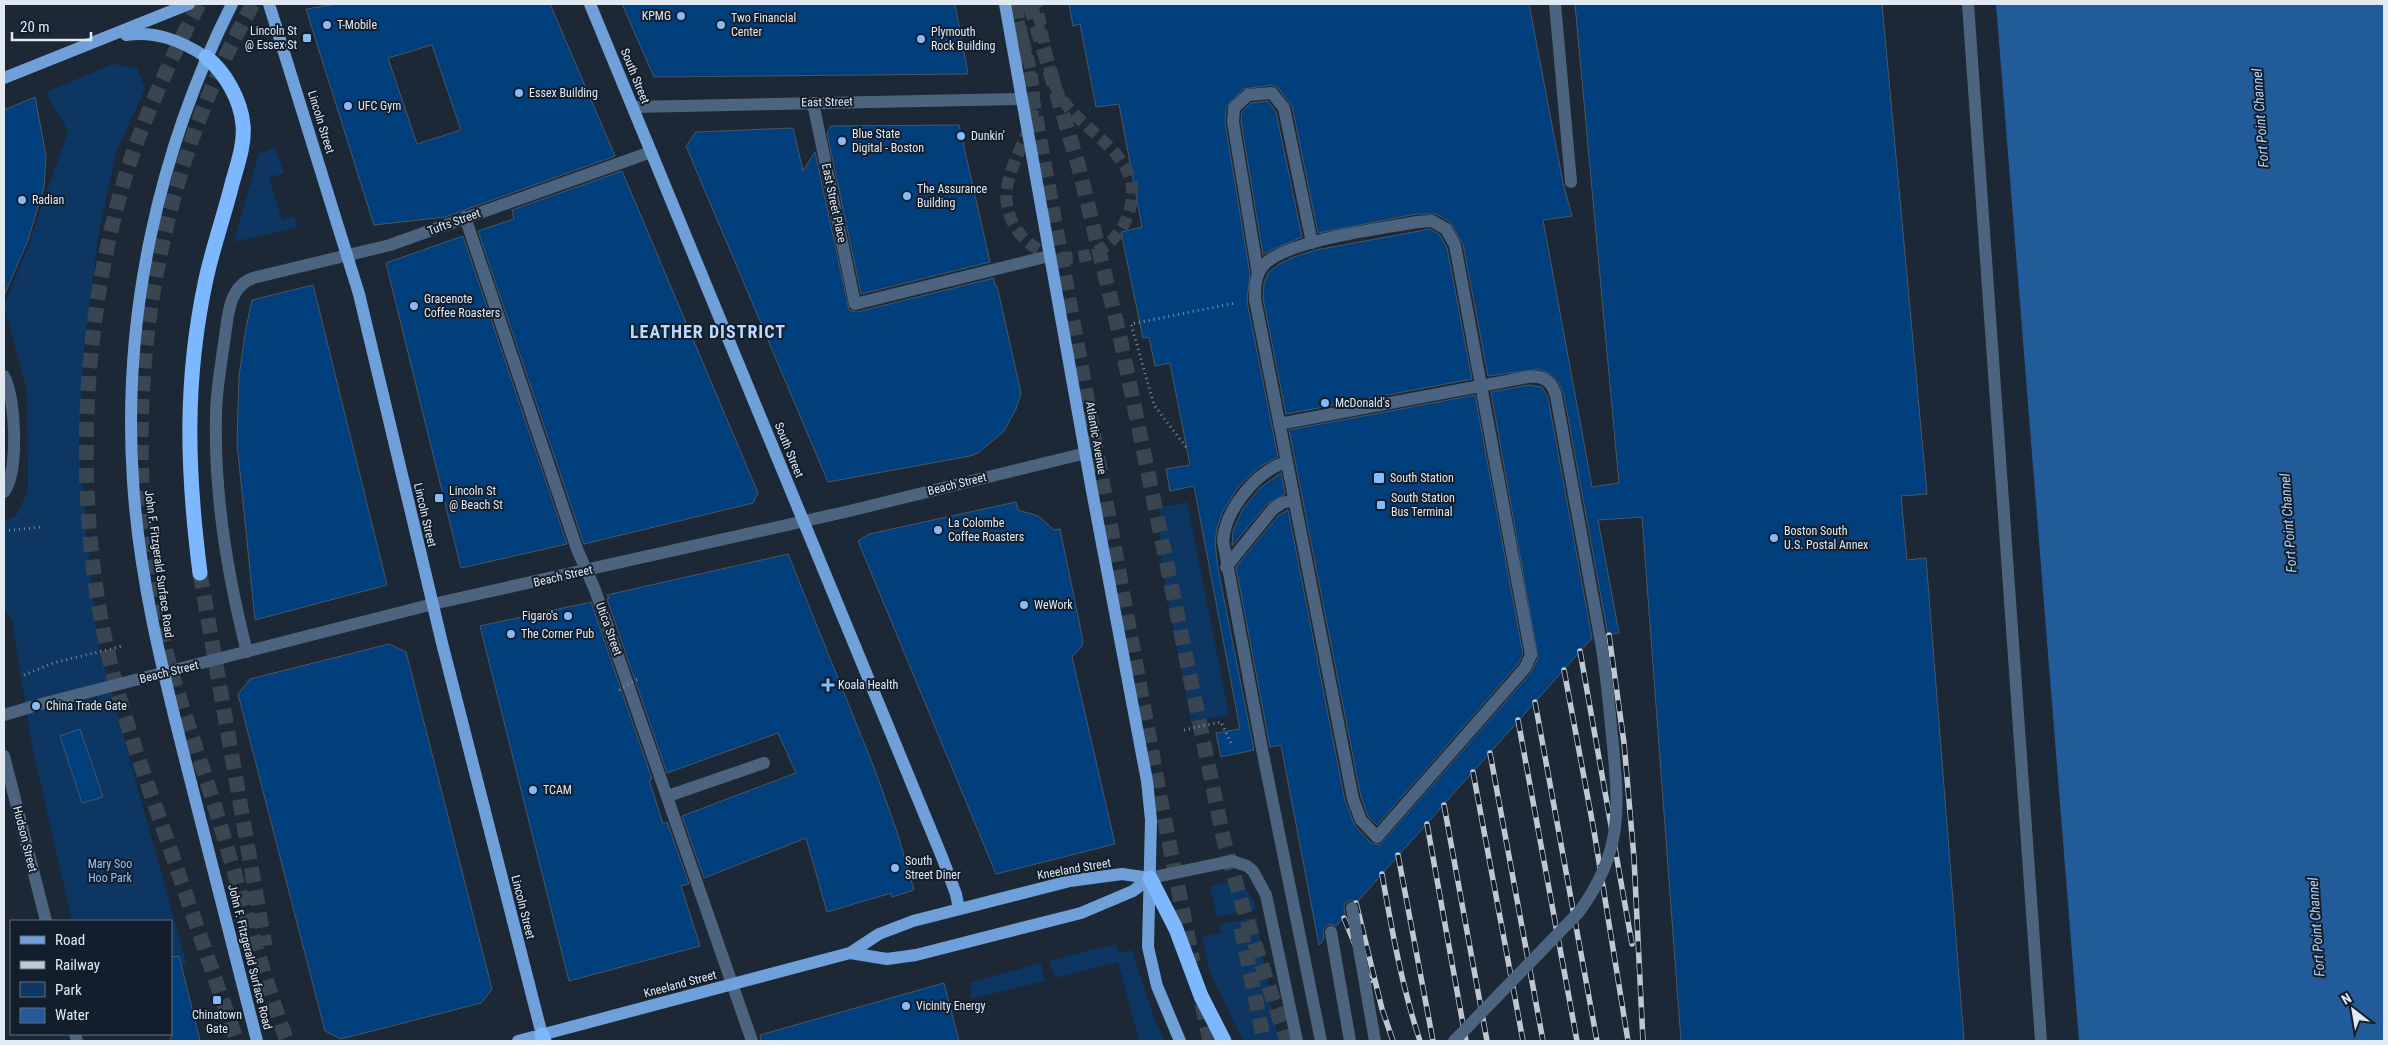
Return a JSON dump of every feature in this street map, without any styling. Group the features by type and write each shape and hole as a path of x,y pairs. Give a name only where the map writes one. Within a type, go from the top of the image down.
{"highway":[{"path":"200,573 192,514 188,448 190,384 206,279 238,162 243,126 240,109 224,75 206,57"},
{"path":"1150,878 1176,929 1201,996 1224,1041"}],"main road":[{"path":"4,78 189,4"},
{"name":"John F. Fitzgerald Surface Road","path":"232,4 206,57 182,122 162,189 146,263 133,363 131,446 136,514 150,606 163,674 257,1041"},
{"name":"Lincoln Street","path":"269,4 348,256 432,604 543,1038"},
{"name":"South Street","path":"590,4 942,856 956,894 958,909"},
{"name":"Atlantic Avenue","path":"1005,4 1147,781 1151,820 1149,953 1160,993 1180,1041"},
{"path":"108,38 137,34 159,35 183,42 206,57"},
{"name":"Kneeland Street","path":"518,1041 543,1038 732,984 850,953 890,928 958,909 1086,878 1122,874 1150,878"},
{"name":"Kneeland Street","path":"850,953 887,959 934,950 1086,911 1134,891 1150,878"}],"street":[{"path":"1555,4 1571,182"},
{"path":"1968,4 2041,1041"},
{"path":"1258,274 1232,122 1234,108 1248,95 1272,93 1284,108 1312,243"},
{"name":"East Street","path":"632,107 1022,99"},
{"name":"East Street Place","path":"813,103 855,304 1050,256"},
{"name":"Tufts Street","path":"247,652 234,598 220,516 216,413 230,305 240,284 253,278 390,245 651,152"},
{"name":"Utica Street","path":"465,217 586,571 668,796 752,1041"},
{"path":"1432,221 1446,229 1455,245 1528,635 1531,660 1377,837 1361,820 1353,799 1255,299 1255,285 1258,274 1273,256 1312,243 1417,222 1432,221"},
{"path":"4,376 11,395 13,452 12,474 4,492"},
{"path":"1279,424 1534,376 1546,379 1554,389 1600,637 1608,694 1617,800 1616,830 1608,862 1596,887 1579,912 1454,1041"},
{"name":"Beach Street","path":"4,715 432,604 586,571 1086,453"},
{"path":"1286,462 1268,468 1261,475 1232,511 1224,534 1226,567 1321,1041"},
{"path":"1226,567 1273,509 1282,503 1294,500"},
{"name":"Hudson Street","path":"4,756 46,920"},
{"path":"668,796 764,763"},
{"path":"1150,878 1232,861 1247,866 1254,871 1266,895 1297,1041"},
{"path":"1352,908 1375,1041"},
{"path":"1331,932 1350,1041"}],"path":[{"path":"1186,447 1154,405 1130,324 1255,299"},
{"path":"4,531 40,527"},
{"path":"24,675 53,663 123,646"},
{"path":"619,690 638,679"},
{"path":"1184,730 1221,722 1231,743"}],"green space":[{"name":"Mary Soo Hoo Park","path":"113,64 137,68 145,89 116,153 99,232 83,356 79,448 97,641 187,965 172,969 172,920 72,920 32,746 12,620 4,608 4,521 16,516 28,491 27,390 4,307 30,241 68,131 46,92"},
{"path":"275,148 284,173 269,178 282,220 294,216 298,227 234,242 259,153"},
{"path":"1187,502 1229,715 1191,722 1161,560 1159,508"},
{"path":"1226,882 1246,890 1252,898 1256,910 1217,917 1210,886"},
{"path":"1256,918 1275,1026 1281,1041 1243,1041 1210,972 1202,937 1221,933 1220,924"},
{"path":"1115,944 1119,953 1132,950 1154,1018 1165,1041 1139,1041 1118,962 1055,978 1049,961"},
{"path":"1041,963 1045,981 971,999 971,982"}],"water":[{"name":"Fort Point Channel","path":"1996,4 2384,4 2384,1041 2079,1041"}],"building":[{"path":"337,4 550,4 615,156 445,217 374,225 306,9","holes":["432,45 461,130 417,144 388,58"]},
{"path":"622,4 955,4 968,74 654,77"},
{"name":"Boston South U.S. Postal Annex","path":"1069,4 1529,4 1563,183 1572,216 1543,220 1592,487 1619,483 1575,4 1882,4 1927,494 1901,496 1907,560 1926,558 1964,1041 1681,1041 1642,517 1598,520 1619,633 1608,635 1564,395 1559,383 1551,374 1539,369 1488,376 1463,244 1450,222 1436,214 1416,214 1318,233 1292,106 1278,88 1272,85 1243,89 1226,107 1225,123 1250,274 1247,301 1278,457 1259,467 1238,487 1222,513 1217,528 1215,542 1218,569 1254,750 1221,757 1216,733 1240,729 1194,486 1170,491 1166,469 1190,465 1170,363 1155,366 1149,337 1143,338 1121,232 1142,227 1119,104 1096,107 1080,24 1073,26"},
{"name":"Radian","path":"35,97 46,156 44,187 28,240 4,296 4,110"},
{"path":"1268,101 1276,112 1302,237 1263,255 1241,122 1242,112 1251,103"},
{"name":"The Assurance Building","path":"959,125 990,262 861,294 827,133 831,126"},
{"path":"793,128 803,171 815,152 849,310 857,312 994,278 1021,393 1016,409 1004,431 978,453 828,482 686,146 696,132"},
{"path":"622,171 758,493 753,503 584,544 478,231 514,219 512,210"},
{"path":"1430,229 1440,235 1447,248 1472,379 1286,414 1263,298 1264,283 1269,272 1279,264 1316,250"},
{"path":"463,236 567,544 461,568 386,263"},
{"path":"313,285 387,585 255,620 237,443 239,376 246,328 252,300"},
{"path":"1529,385 1542,387 1548,398 1592,638 1357,902 1351,900 1346,902 1344,906 1345,916 1336,926 1330,924 1325,926 1323,930 1324,939 1319,945 1281,745 1270,747 1236,567 1279,515 1288,510 1345,801 1355,826 1371,843 1380,845 1531,673 1538,658 1491,392"},
{"path":"1475,395 1523,654 1518,664 1377,825 1368,816 1361,797 1289,430"},
{"path":"1281,473 1285,494 1267,504 1232,546 1233,531 1243,509 1260,488"},
{"path":"1016,502 1018,510 1038,516 1054,530 1060,529 1083,641 1082,646 1072,657 1115,844 996,874 858,541 869,534"},
{"path":"788,554 875,770 897,832 914,890 892,897 891,893 827,912 806,838 704,878 682,816 796,773 778,733 667,773 607,599 609,598 607,595"},
{"path":"591,602 652,779 649,780 663,824 667,822 689,884 681,886 700,946 569,981 480,626"},
{"path":"389,644 406,652 492,989 481,1003 341,1039 325,1031 238,694 250,679"},
{"path":"80,729 103,797 82,803 60,736"},
{"path":"179,956 200,1041 171,1041 172,957"},
{"name":"Vicinity Energy","path":"944,983 959,1041 761,1041 760,1035"}],"tunnel":[{"path":"199,4 165,74 135,147 118,203 104,262 94,322 88,383 86,445 88,506 93,566 102,624 121,703 237,1041"},
{"path":"253,4 217,75 189,149 166,226 151,304 143,384 141,464 147,544 159,622 165,647 178,695 287,1041"},
{"path":"1014,4 1030,64 1034,100 1032,116 1010,176 1007,191 1007,207 1013,223 1026,241 1052,256 1082,257 1103,248 1125,223 1132,192 1129,175 1120,160 1068,107 1058,92 1048,61 1036,4"},
{"path":"1015,4 1161,802 1193,962"},
{"path":"1030,4 1079,168 1120,337 1224,841 1245,914 1287,1041"},
{"path":"200,573 265,946"},
{"path":"1241,928 1264,1041"},
{"path":"1202,1004 1210,1041"}],"railway":[{"path":"1609,635 1624,743 1634,858 1643,1041"},
{"path":"1580,651 1632,944"},
{"path":"1564,670 1594,831 1628,1041"},
{"path":"1535,702 1597,1041"},
{"path":"1518,720 1577,1041"},
{"path":"1490,753 1543,1041"},
{"path":"1473,772 1523,1041"},
{"path":"1444,805 1487,1041"},
{"path":"1427,824 1466,1041"},
{"path":"1398,855 1433,1041"},
{"path":"1382,874 1403,979 1420,1041"},
{"path":"1356,903 1382,1009 1393,1041"},
{"path":"1344,918 1370,981"}],"place":[{"name":"KPMG","path":"681,16"},
{"name":"T-Mobile","path":"327,25"},
{"name":"Two Financial Center","path":"721,25"},
{"name":"Lincoln St @ Essex St","path":"307,38"},
{"name":"Plymouth Rock Building","path":"921,39"},
{"name":"Essex Building","path":"519,93"},
{"name":"UFC Gym","path":"348,106"},
{"name":"Dunkin'","path":"961,136"},
{"name":"Blue State Digital - Boston","path":"842,141"},
{"name":"The Assurance Building","path":"907,196"},
{"name":"Radian","path":"22,200"},
{"name":"Gracenote Coffee Roasters","path":"414,306"},
{"name":"McDonald's","path":"1325,403"},
{"name":"South Station","path":"1379,478"},
{"name":"Lincoln St @ Beach St","path":"439,498"},
{"name":"South Station Bus Terminal","path":"1381,505"},
{"name":"La Colombe Coffee Roasters","path":"938,530"},
{"name":"Boston South U.S. Postal Annex","path":"1774,538"},
{"name":"WeWork","path":"1024,605"},
{"name":"Figaro's","path":"568,616"},
{"name":"The Corner Pub","path":"511,634"},
{"name":"Koala Health","path":"828,685"},
{"name":"China Trade Gate","path":"36,706"},
{"name":"TCAM","path":"533,790"},
{"name":"South Street Diner","path":"895,868"},
{"name":"Chinatown Gate","path":"217,1000"},
{"name":"Vicinity Energy","path":"906,1006"}],"district":[{"name":"LEATHER DISTRICT","path":"708,332"}]}
